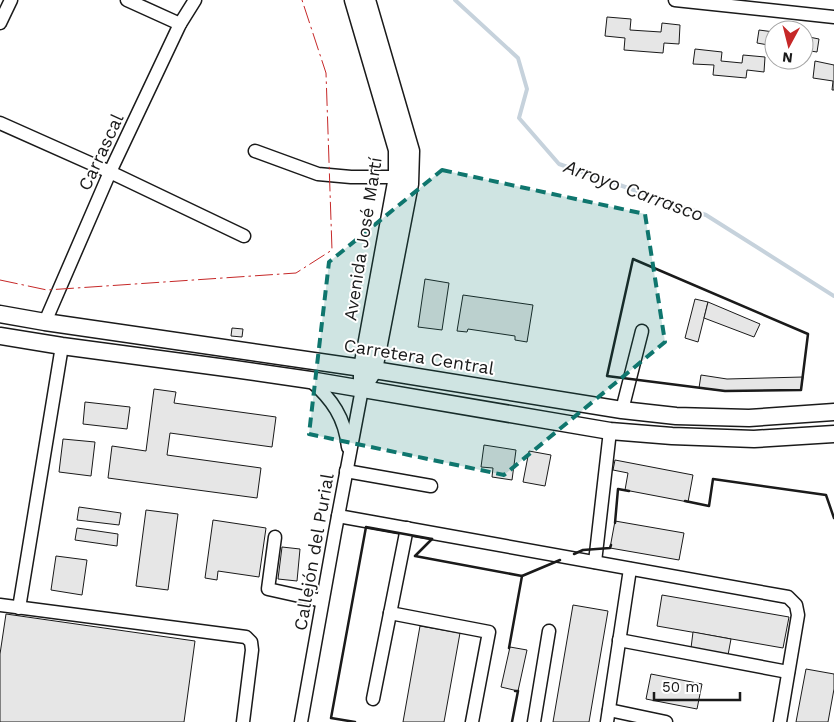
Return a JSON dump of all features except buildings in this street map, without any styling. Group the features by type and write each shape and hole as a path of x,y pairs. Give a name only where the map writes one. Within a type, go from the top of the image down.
{"main road":[{"name":"Avenida José Martí","path":"353,0 397,150 397,178 368,369"},
{"name":"Avenida José Martí","path":"362,389 410,184 411,151 368,0"},
{"name":"Carretera Central","path":"0,314 368,369 622,410 676,416 749,418 834,412"},
{"path":"0,336 310,380 610,430 672,436 754,439 834,434"},
{"path":"610,430 622,410"}],"street":[{"path":"0,23 11,0"},
{"path":"127,0 180,24"},
{"name":"Carrascal","path":"45,322 110,172 180,24 195,0"},
{"path":"675,0 834,17"},
{"path":"0,123 110,172 244,236"},
{"path":"256,151 318,174 397,178"},
{"path":"622,410 642,331"},
{"path":"19,608 62,346"},
{"path":"310,380 324,392 338,412 347,434 349,455"},
{"name":"Callejón del Purial","path":"300,722 362,389"},
{"path":"595,562 610,430"},
{"path":"346,471 431,486"},
{"path":"338,516 788,597 796,605 798,615 780,722"},
{"path":"374,699 407,528"},
{"path":"275,537 268,589 322,601"},
{"path":"630,569 608,716 666,722"},
{"path":"0,605 246,637 250,642 252,650 243,722"},
{"path":"390,613 489,632 472,722"},
{"path":"534,722 549,631"},
{"path":"620,640 788,672"}],"highlighted area":[{"path":"442,170 645,214 665,342 504,475 309,434 329,262"}],"waterway":[{"name":"Arroyo Carrasco","path":"455,0 518,58 527,89 519,118 559,164 706,215 834,296"}],"wall":[{"path":"633,259 808,334 801,390 725,391 607,376 633,259"},
{"path":"685,501 709,506 713,479 826,495 834,518"},
{"path":"615,523 618,489 629,491"},
{"path":"355,722 331,718 366,527 432,539"},
{"path":"432,539 415,556 522,576"},
{"path":"574,554 583,550 610,548 611,545"},
{"path":"509,648 522,576 560,560"},
{"path":"512,722 518,691 515,691"}],"power":[{"path":"0,280 47,290 296,273 332,250 326,73 302,0"}]}
